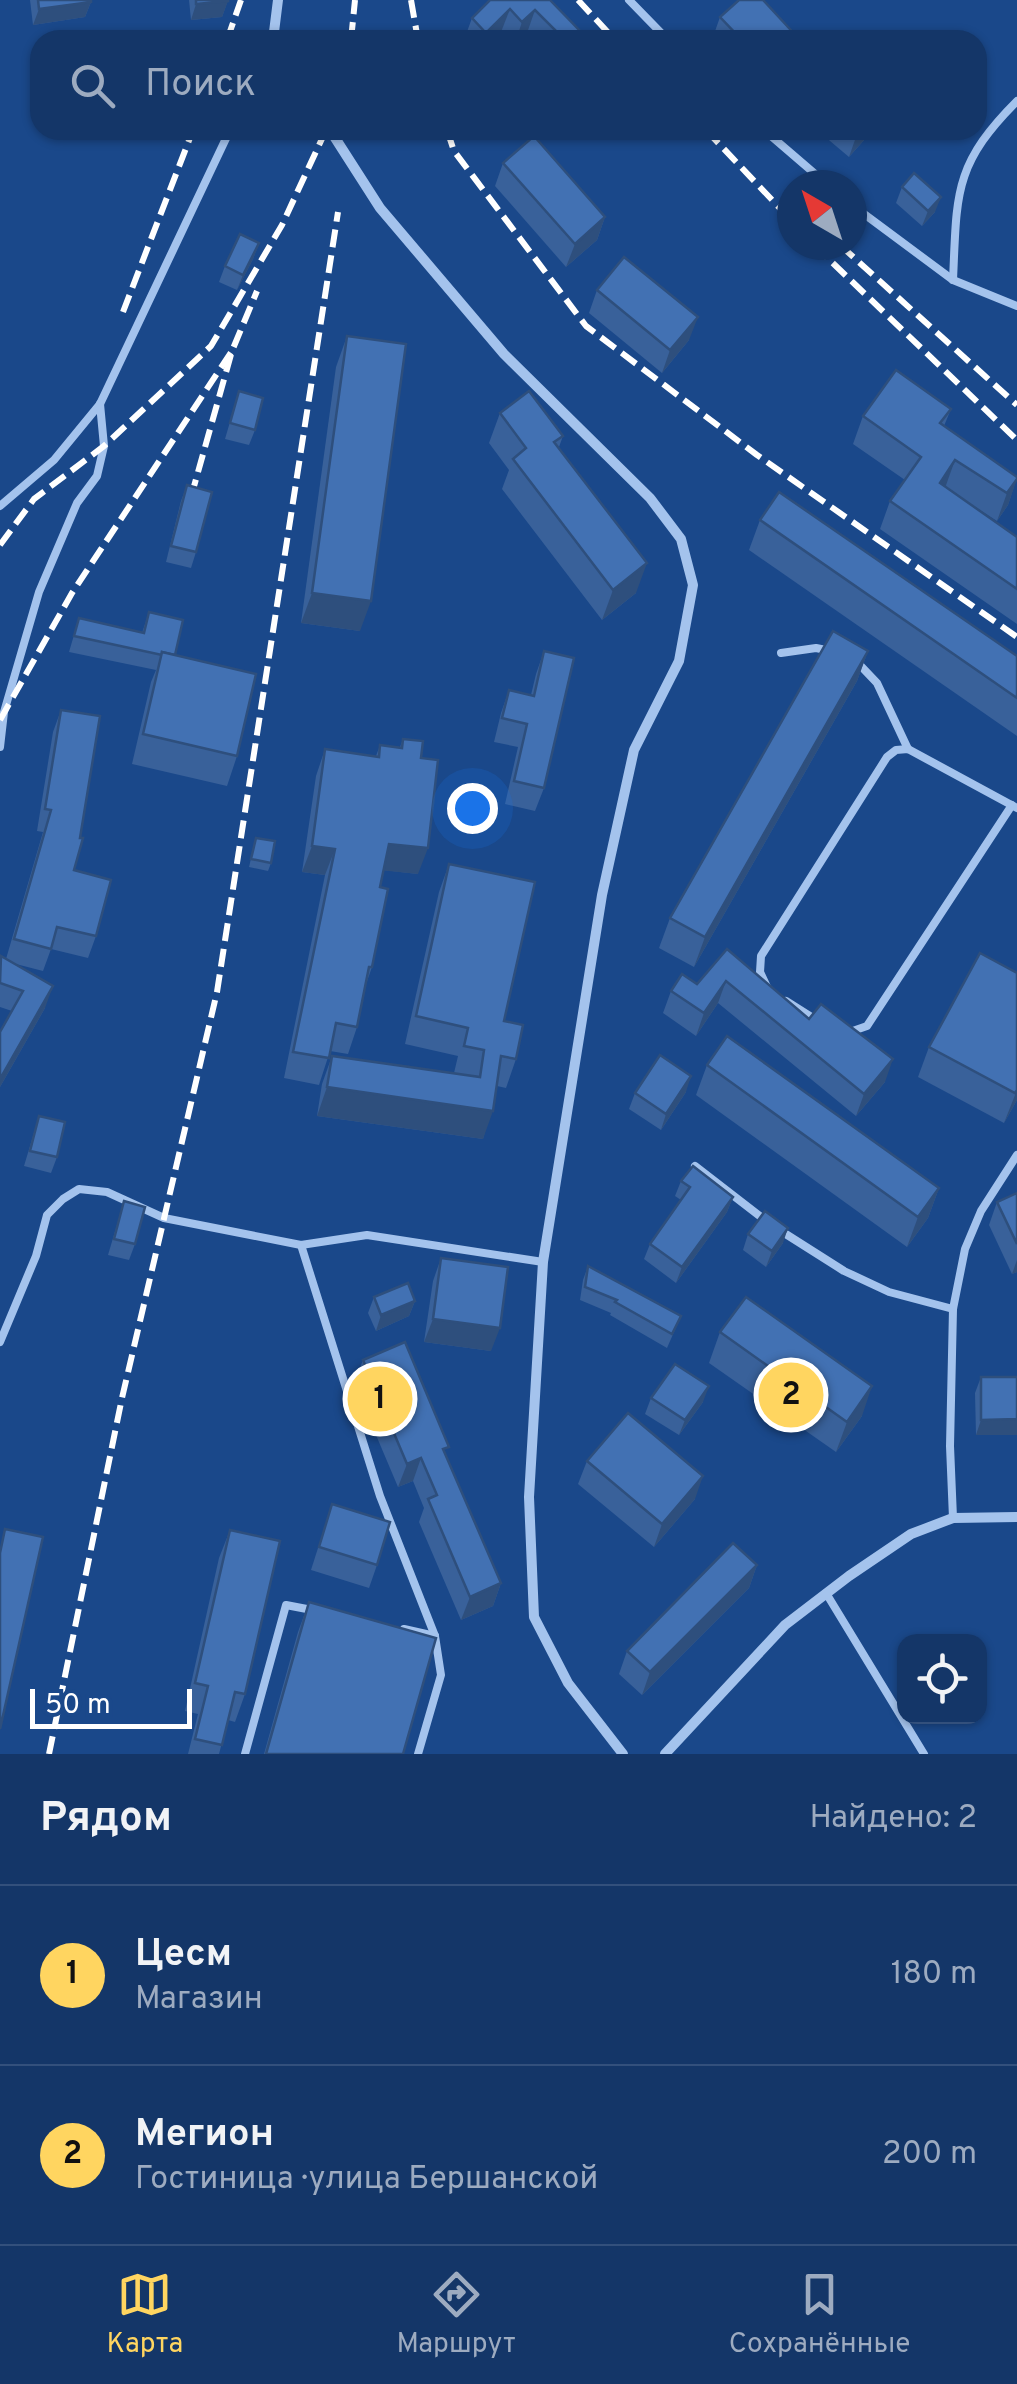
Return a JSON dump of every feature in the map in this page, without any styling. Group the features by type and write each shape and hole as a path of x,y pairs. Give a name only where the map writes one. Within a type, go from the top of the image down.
{"street":[{"path":"274,30 278,0"},
{"path":"336,140 380,208 504,354 650,498 681,539 693,585 680,661 634,750 602,894 543,1262 529,1497 534,1617 568,1684 622,1754"},
{"path":"665,1754 785,1625 911,1534 953,1518 1017,1517"}],"lane":[{"path":"629,0 658,30"},
{"path":"987,134 1017,100"},
{"path":"0,506 54,460 100,404 225,140"},
{"path":"776,140 811,170"},
{"path":"953,280 958,197 964,172 982,140"},
{"path":"867,216 953,280 1017,306"},
{"path":"0,747 4,712 39,592 77,503 97,476 104,446 100,404"},
{"path":"781,652 816,648 840,654"},
{"path":"834,1030 848,1034 867,1026 1014,807 908,748 877,683 850,658"},
{"path":"818,1020 770,991 760,972 761,956 887,757 908,748"},
{"path":"953,1518 953,1309 965,1249 980,1211 1017,1155"},
{"path":"695,1166 784,1234 844,1271 890,1292 953,1309"},
{"path":"0,1342 36,1256 46,1215 79,1189 107,1192 164,1218 301,1245 367,1236 543,1262"},
{"path":"301,1245 380,1496 436,1636 441,1675 418,1754"},
{"path":"826,1593 924,1754"},
{"path":"245,1754 286,1605 324,1613"},
{"path":"398,1628 436,1636"}],"building":[{"path":"38,0 91,0 91,2 39,9"},
{"path":"196,0 228,0 228,1 196,4"},
{"path":"490,0 550,0 579,30 555,30 535,10 522,22 510,9 489,30 483,30 472,18"},
{"path":"739,0 763,0 791,30 732,30 720,17"},
{"path":"529,140 538,140 605,217 575,244 503,163"},
{"path":"914,173 941,197 928,211 902,187"},
{"path":"240,234 259,243 243,275 225,266"},
{"path":"624,257 698,317 670,350 597,290"},
{"path":"347,336 406,344 371,601 312,593"},
{"path":"896,370 951,409 940,423 1017,477 1007,493 955,460 940,483 1017,537 1017,589 890,501 921,457 863,416"},
{"path":"239,391 263,398 255,430 230,423"},
{"path":"529,391 563,436 554,442 647,563 613,590 513,459 526,448 500,413"},
{"path":"187,485 212,492 196,552 171,546"},
{"path":"779,492 1017,656 1017,698 760,520"},
{"path":"149,612 183,620 175,655 74,636 79,618 144,633"},
{"path":"833,631 868,651 705,937 670,918"},
{"path":"544,651 574,658 544,788 514,781 527,724 502,718 509,690 534,696"},
{"path":"162,652 256,674 237,756 143,734"},
{"path":"61,710 100,716 83,838 74,870 111,880 96,936 57,927 51,949 14,939 51,810 45,809"},
{"path":"403,739 423,741 421,758 438,760 428,848 389,844 380,887 388,889 357,1027 336,1023 329,1058 293,1052 335,849 312,846 325,749 379,757 380,745 402,748"},
{"path":"256,838 275,841 271,863 251,859"},
{"path":"449,864 535,882 504,1021 523,1025 516,1059 501,1056 493,1111 327,1087 332,1056 480,1077 484,1050 464,1046 468,1028 416,1016"},
{"path":"727,949 809,1019 821,1004 893,1059 864,1094 726,981 704,1013 671,991 682,974 697,984"},
{"path":"980,953 1017,973 1015,1093 929,1047"},
{"path":"1,956 53,986 0,1079 0,1032 23,991 0,983"},
{"path":"727,1036 939,1188 918,1217 707,1065"},
{"path":"660,1055 691,1076 666,1114 635,1093"},
{"path":"39,1116 65,1122 57,1157 30,1151"},
{"path":"693,1166 733,1197 682,1267 650,1244 690,1187 681,1181"},
{"path":"1017,1193 1017,1244 997,1202"},
{"path":"124,1201 145,1207 135,1244 114,1239"},
{"path":"765,1211 788,1228 772,1251 748,1234"},
{"path":"441,1258 508,1267 500,1328 433,1319"},
{"path":"588,1266 681,1316 672,1334 617,1300 585,1287"},
{"path":"408,1283 415,1301 381,1315 374,1297"},
{"path":"746,1297 872,1386 847,1422 720,1332"},
{"path":"405,1342 449,1447 443,1449 501,1583 470,1597 428,1499 437,1495 421,1458 407,1464 363,1360"},
{"path":"675,1364 709,1386 685,1420 651,1398"},
{"path":"981,1377 1017,1377 1017,1419 981,1420"},
{"path":"628,1413 703,1476 662,1524 587,1461"},
{"path":"332,1504 390,1522 377,1565 319,1547"},
{"path":"5,1529 43,1537 0,1729 0,1553"},
{"path":"230,1530 280,1541 245,1694 235,1692 222,1745 195,1739 208,1686 195,1683"},
{"path":"733,1543 757,1565 650,1672 627,1651"},
{"path":"309,1602 436,1638 403,1754 266,1754"}],"railway":[{"path":"230,30 241,0"},
{"path":"352,30 355,0"},
{"path":"411,0 416,30"},
{"path":"578,0 606,30"},
{"path":"123,312 189,140"},
{"path":"0,545 34,499 104,446 211,346 282,225 321,140"},
{"path":"450,140 454,151 586,326 757,455 1017,637"},
{"path":"715,140 777,205"},
{"path":"49,1754 122,1398 217,992 338,212"},
{"path":"830,260 1017,440"},
{"path":"857,260 1017,405"},
{"path":"191,497 232,351 257,291"},
{"path":"0,720 72,593 232,351"}],"place":[{"name":"Мегион","path":"791,1395"},
{"name":"Цесм","path":"380,1399"}]}
